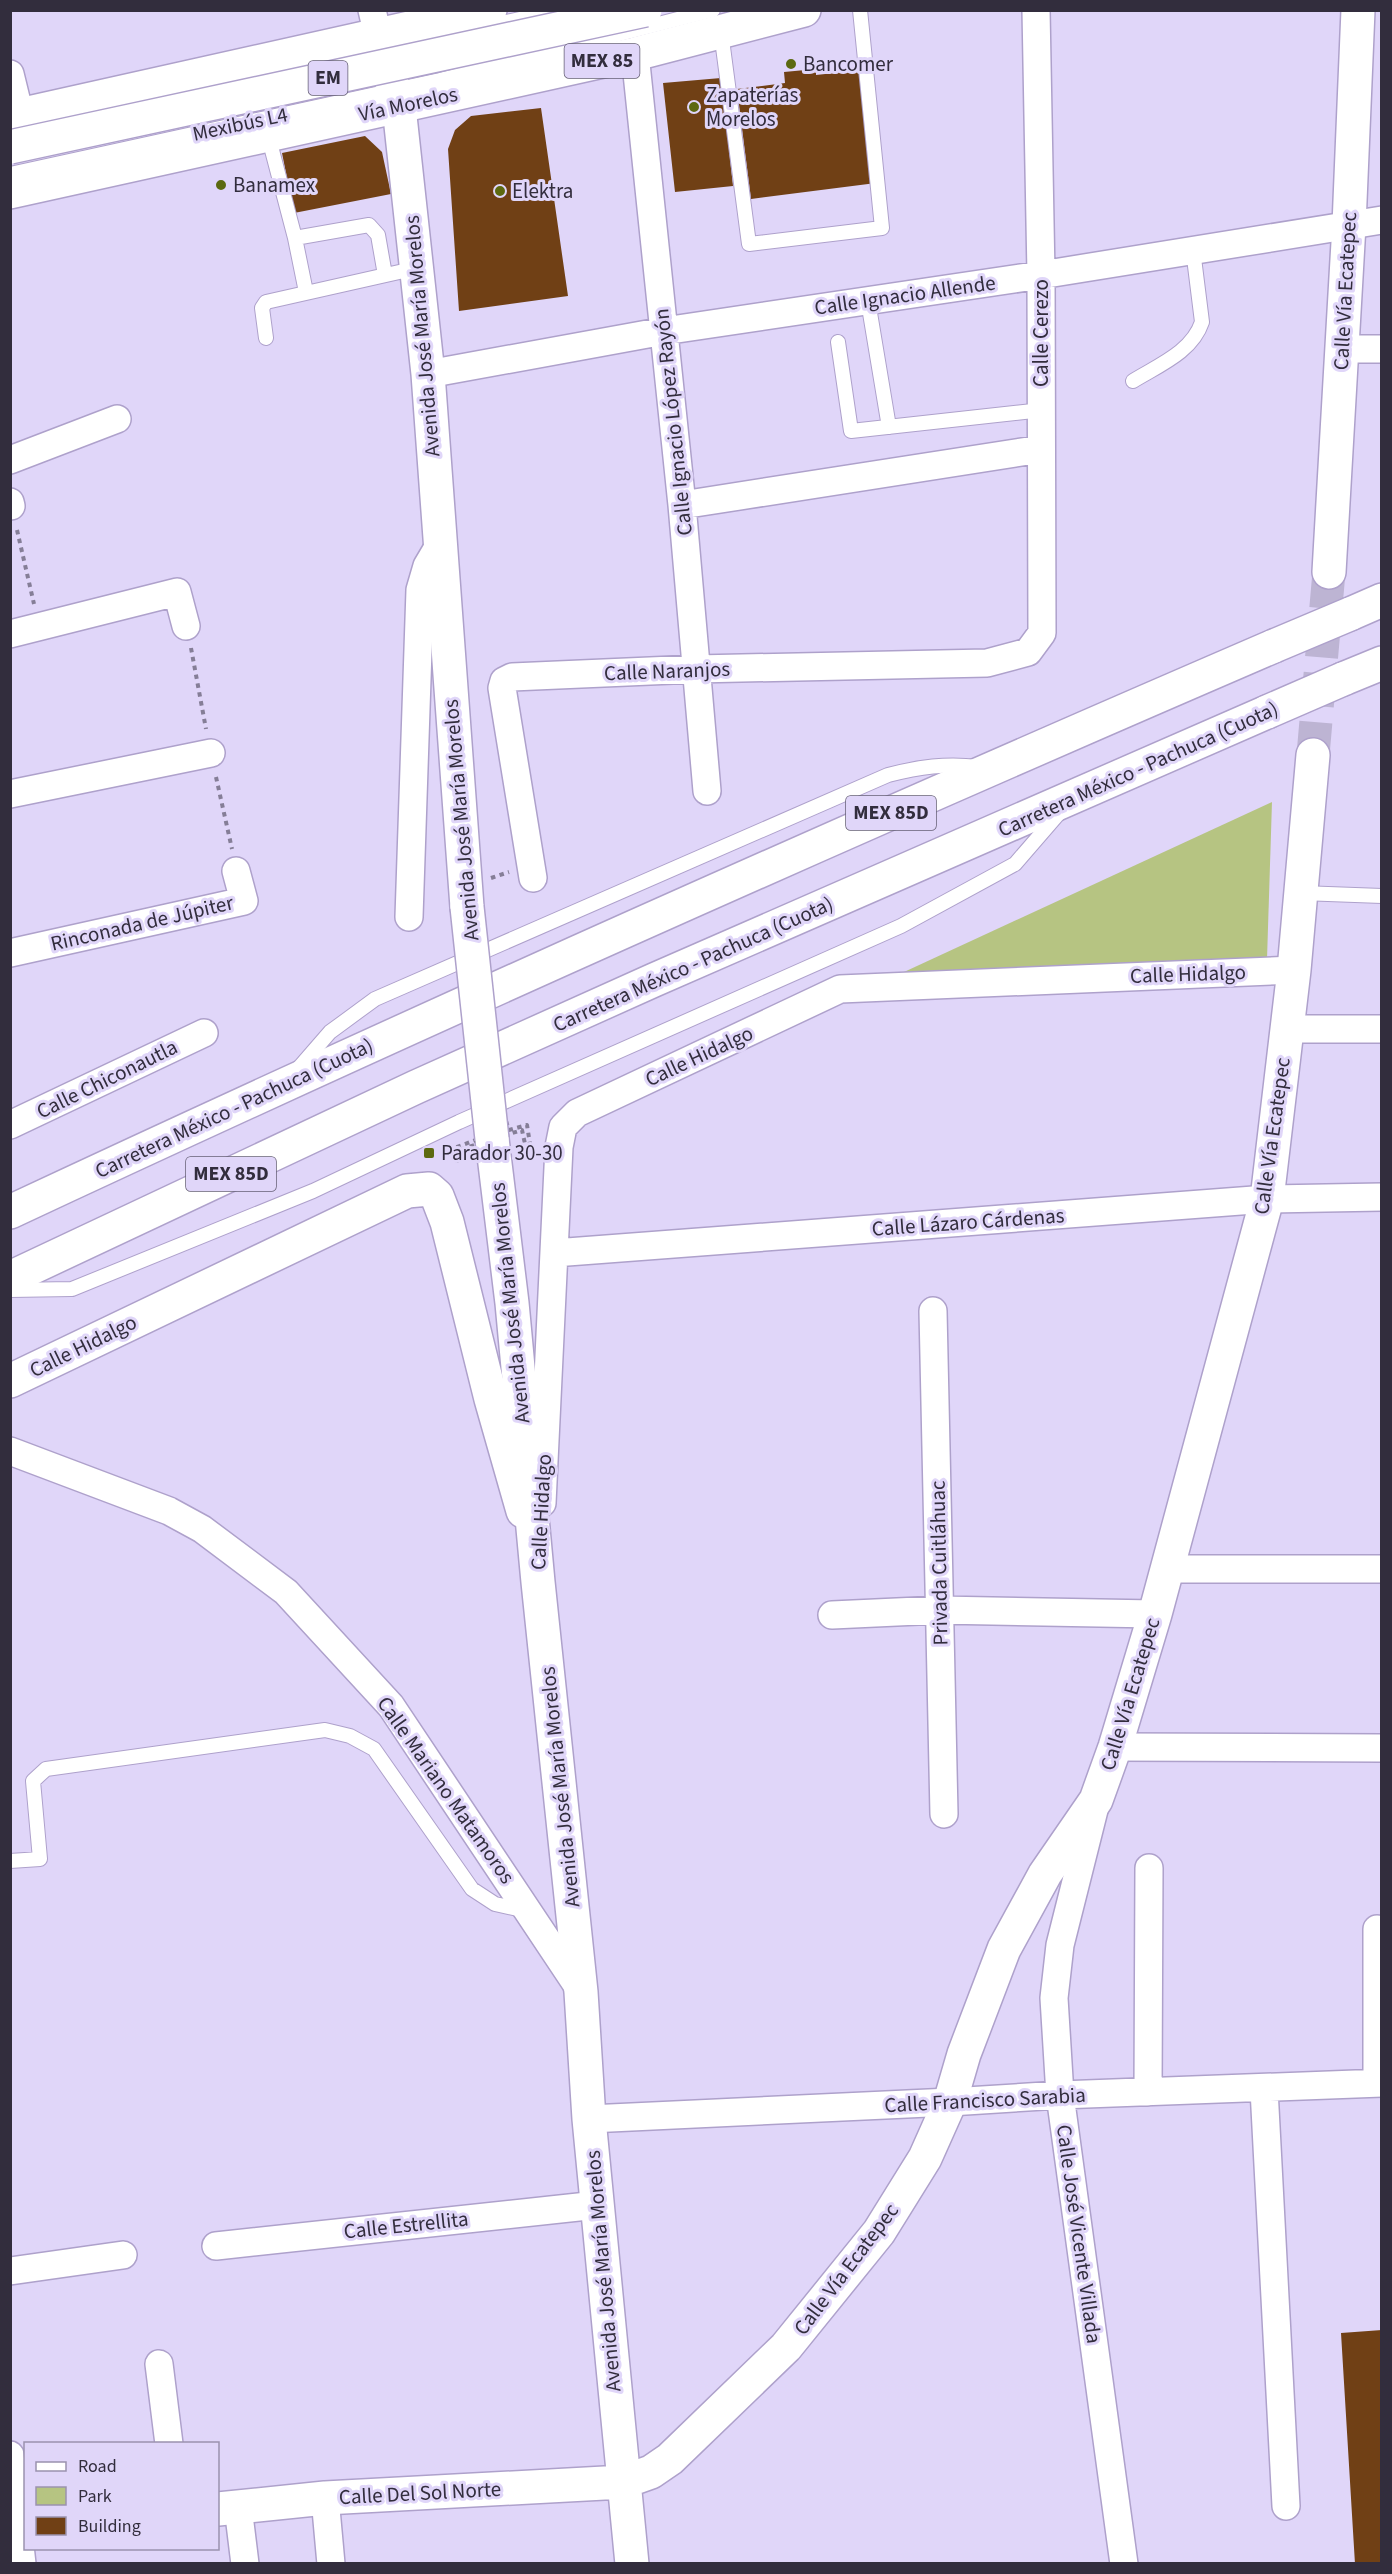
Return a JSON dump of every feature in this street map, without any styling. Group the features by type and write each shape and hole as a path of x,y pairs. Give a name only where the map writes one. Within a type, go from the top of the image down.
{"main road":[{"path":"14,121 379,39 490,10"},
{"name":"EM","path":"10,147 645,10"},
{"name":"Vía Morelos","path":"10,192 268,135 397,98 635,54 717,21 804,10"},
{"name":"Calle Vía Ecatepec","path":"1329,572 1349,225 1358,10"},
{"name":"Avenida José María Morelos","path":"379,39 397,98 428,374 465,897 500,1135 512,1303 536,1568 581,1992 589,2119 632,2564"},
{"name":"Carretera México - Pachuca (Cuota)","path":"10,1212 286,1083 632,927 1382,600"},
{"name":"Carretera México - Pachuca (Cuota)","path":"10,1278 416,1087 654,980 1382,663"},
{"name":"Calle Vía Ecatepec","path":"623,2482 651,2472 670,2459 786,2347 879,2232 926,2158 950,2102 964,2054 1004,1949 1045,1874 1096,1800 1115,1747 1155,1614 1267,1199 1294,970 1313,755"},
{"name":"Calle Hidalgo","path":"10,1381 407,1191 429,1189 436,1196 447,1222 536,1568"},
{"name":"Calle Del Sol Norte","path":"228,2508 325,2498 623,2482"}],"street":[{"name":"Calle Cerezo","path":"1029,651 1042,633 1041,275 1036,10"},
{"name":"Calle Ignacio López Rayón","path":"635,54 682,505 707,791"},
{"path":"10,74 14,121"},
{"name":"Calle Ignacio Allende","path":"428,374 664,331 1041,275 1382,220"},
{"path":"1341,349 1382,349"},
{"path":"10,460 117,420"},
{"path":"682,505 1041,449"},
{"path":"409,917 420,590 427,566 440,544"},
{"path":"10,634 177,592 186,626"},
{"name":"Calle Naranjos","path":"532,872 502,688 504,681 512,677 696,669 987,663 1029,651"},
{"path":"10,794 211,753"},
{"name":"Rinconada de Júpiter","path":"10,953 244,901 236,871"},
{"name":"Calle Hidalgo","path":"536,1568 559,1147 563,1128 577,1113 840,990 1294,970"},
{"path":"1287,1029 1382,1029"},
{"name":"Calle Chiconautla","path":"10,1125 204,1033"},
{"name":"Calle Lázaro Cárdenas","path":"554,1253 1267,1199 1382,1197"},
{"name":"Privada Cuitláhuac","path":"933,1311 944,1814"},
{"name":"Calle Mariano Matamoros","path":"10,1451 169,1511 202,1529 285,1592 391,1706 581,1992"},
{"path":"1167,1569 1382,1569"},
{"path":"832,1615 940,1610 1155,1614"},
{"path":"1115,1747 1382,1748"},
{"name":"Calle José Vicente Villada","path":"1096,1800 1060,1945 1054,1998 1060,2095 1124,2564"},
{"path":"1148,2092 1149,1869"},
{"path":"1377,1929 1379,2083"},
{"name":"Calle Francisco Sarabia","path":"589,2119 1060,2095 1379,2083"},
{"path":"1264,2089 1286,2506"},
{"name":"Calle Estrellita","path":"216,2246 597,2205"},
{"path":"10,2271 123,2255"},
{"path":"159,2364 169,2442"},
{"path":"10,2455 22,2564"},
{"path":"325,2498 331,2564"},
{"path":"228,2508 245,2564"}],"lane":[{"path":"455,20 560,10"},
{"path":"717,21 749,244 882,228 860,10"},
{"name":"Mexibús L4","path":"10,174 397,98 717,21"},
{"name":"Mexibús L4","path":"14,121 313,64"},
{"path":"268,135 295,238 306,292"},
{"path":"295,238 369,225 378,235 385,275"},
{"path":"1133,381 1186,348 1199,331 1202,322 1193,250"},
{"path":"266,338 262,312 263,304 270,300 417,268"},
{"path":"868,301 889,427"},
{"path":"838,342 851,431 1042,410"},
{"path":"10,1290 72,1288 313,1191 470,1117 901,926 1015,864 1072,799"},
{"path":"1301,893 1382,897"},
{"path":"10,1861 40,1859 33,1781 46,1769 325,1730 350,1736 374,1749 472,1888 495,1904 528,1911"}],"path":[{"path":"11,504 39,627"},
{"path":"465,897 532,872"},
{"path":"459,1150 460,1160 457,1161 454,1148 527,1125 530,1144 500,1135"}],"green space":[{"path":"1272,802 1267,959 904,972"}],"building":[{"path":"816,69 816,75 862,70 876,183 751,199 737,89 785,83 784,72"},
{"path":"721,78 733,186 675,192 663,83"},
{"path":"541,108 568,296 459,311 448,149 455,130 471,116"},
{"path":"365,136 382,152 391,194 294,213 282,153"},
{"path":"1382,2330 1382,2564 1355,2564 1341,2333"}],"tunnel":[{"path":"1313,755 1329,572"}],"place":[{"name":"Bancomer","path":"791,64"},
{"name":"Zapaterías Morelos","path":"694,107"},
{"name":"Banamex","path":"221,185"},
{"name":"Elektra","path":"500,191"},
{"name":"Parador 30-30","path":"429,1153"}]}
